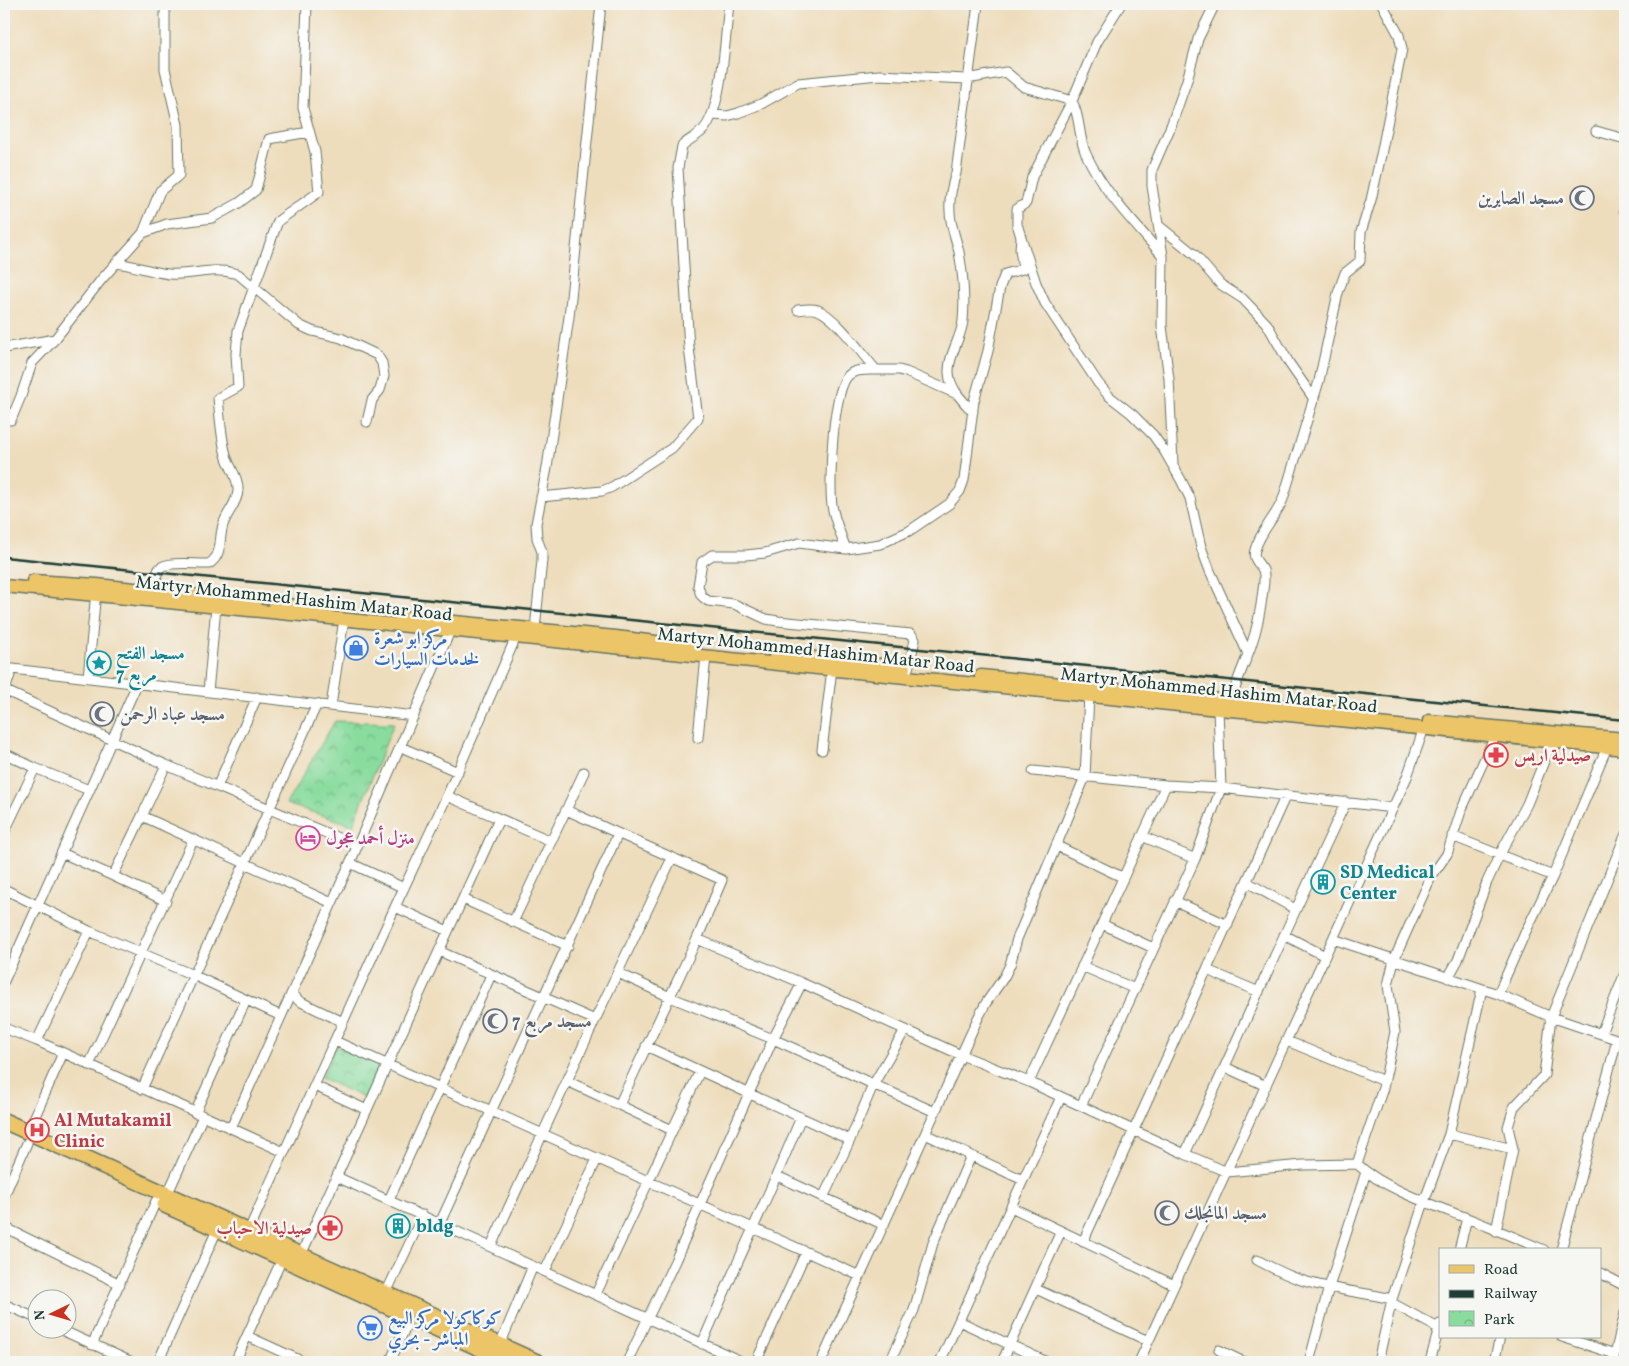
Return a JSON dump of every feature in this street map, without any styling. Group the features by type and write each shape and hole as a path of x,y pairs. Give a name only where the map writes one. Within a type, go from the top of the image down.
{"highway":[{"path":"4,1121 27,1137 162,1198 248,1232 537,1362"},
{"path":"4,1132 27,1137"},
{"path":"162,1198 217,1230 510,1362"}],"main road":[{"name":"Martyr Mohammed Hashim Matar Road","path":"4,578 216,606 1089,695 1625,739"},
{"name":"Martyr Mohammed Hashim Matar Road","path":"4,586 156,592 535,629 706,648 832,659 1227,707 1625,749"}],"street":[{"path":"4,420 10,420 13,414 32,363 55,340 143,232 160,191 179,175 178,125 165,69 165,4"},
{"path":"156,592 158,571 165,564 210,564 219,553 223,523 237,497 238,486 226,458 218,398 238,387 236,354 238,331 278,221 319,192 315,152 303,108 307,4"},
{"path":"535,629 542,560 536,524 547,468 569,317 601,4"},
{"path":"541,497 607,489 672,448 698,418 690,348 678,168 682,146 704,129 712,115 719,86 729,4"},
{"path":"972,412 952,386 949,373 963,323 962,275 959,252 952,226 950,203 956,173 978,4"},
{"path":"1121,4 1098,42 1072,102 1032,177 1026,203 1017,209 1017,224 1036,283 1046,303 1090,371 1109,396 1132,414 1153,435 1174,467 1190,498 1201,547 1210,571 1248,654"},
{"path":"1174,467 1170,393 1162,326 1163,256 1151,179 1152,170 1171,126 1187,80 1198,39 1215,4"},
{"path":"1082,1106 1195,859 1221,788 1227,707 1248,654 1258,620 1263,589 1264,576 1255,560 1255,549 1269,522 1280,509 1314,399 1338,294 1345,272 1360,261 1361,232 1370,200 1400,58 1401,42 1382,4"},
{"path":"712,115 727,116 738,113 761,104 798,83 879,75 967,79 1006,72 1024,87 1072,102 1077,113 1085,151 1096,171 1130,220 1163,256"},
{"path":"1596,131 1625,138"},
{"path":"143,232 167,224 202,220 222,214 256,190 269,139 309,132"},
{"path":"1158,225 1195,255 1220,284 1243,300 1267,324 1289,363 1314,399"},
{"path":"908,669 915,640 911,634 778,621 766,619 734,604 708,601 701,595 698,586 702,562 712,555 765,553 799,544 846,549 872,547 898,536 935,514 955,498 964,480 972,412 988,351 1000,287 1005,274 1023,268 1020,249 1021,237"},
{"path":"116,263 131,264 169,274 209,270 227,271 244,278 253,288 299,325 312,331 341,338 377,355 382,363 384,376 380,390 372,400 367,422"},
{"path":"798,310 816,310 823,313 848,337 876,370"},
{"path":"4,348 55,340"},
{"path":"846,549 834,515 831,491 838,396 844,379 856,371 898,370 957,394"},
{"path":"88,678 96,591"},
{"path":"208,692 216,606"},
{"path":"331,706 344,619"},
{"path":"231,1128 350,863 450,631"},
{"path":"248,1232 458,772 516,637"},
{"path":"698,738 706,656"},
{"path":"357,846 166,765 113,739 4,691 8,668 414,716"},
{"path":"822,750 832,669"},
{"path":"4,981 137,684"},
{"path":"821,1362 986,1002 1004,978 1010,965 1017,938 1085,777 1089,695"},
{"path":"217,787 257,697"},
{"path":"142,1089 317,704"},
{"path":"1139,1362 1393,808 1418,749 1424,728"},
{"path":"1357,1164 1384,1081 1395,1032 1388,986 1394,960 1431,876 1447,854 1461,811 1495,736"},
{"path":"1448,978 1458,960 1469,926 1500,854 1527,804 1552,741"},
{"path":"400,746 458,772"},
{"path":"1498,994 1553,876 1608,747"},
{"path":"4,753 35,768 90,790"},
{"path":"113,876 166,765"},
{"path":"5,828 35,768"},
{"path":"1033,771 1166,785 1221,788 1393,808"},
{"path":"513,922 584,772"},
{"path":"1029,1082 1166,785"},
{"path":"1083,1242 1286,795"},
{"path":"447,796 550,841"},
{"path":"1185,1154 1295,909 1346,802"},
{"path":"566,810 722,880 697,939 619,1104"},
{"path":"142,816 332,903"},
{"path":"300,1255 499,819"},
{"path":"440,1223 618,834"},
{"path":"1142,836 1195,859"},
{"path":"1452,836 1553,876"},
{"path":"1496,1231 1513,1149 1508,1127 1514,1107 1544,1075 1551,1017 1625,836"},
{"path":"89,1065 193,840"},
{"path":"1057,846 1122,878"},
{"path":"62,853 166,901"},
{"path":"491,1246 672,858"},
{"path":"350,863 404,888"},
{"path":"1247,882 1295,909"},
{"path":"4,888 38,904 50,912 281,1016"},
{"path":"463,899 568,946"},
{"path":"1175,901 1228,926"},
{"path":"395,907 448,931"},
{"path":"1102,924 1153,948"},
{"path":"37,1041 89,930"},
{"path":"1284,935 1325,956"},
{"path":"697,939 802,983 962,1055 1029,1082 1227,1172 1303,1165 1357,1164 1366,1172 1424,1202 1467,1218 1524,1246"},
{"path":"1333,939 1498,994 1551,1017 1621,1041 1562,1248"},
{"path":"439,951 595,1020"},
{"path":"1082,966 1135,989"},
{"path":"1207,970 1259,992"},
{"path":"618,973 670,997 773,1039 935,1112"},
{"path":"1601,1033 1625,973"},
{"path":"389,1200 491,975"},
{"path":"627,1362 700,1205 773,1039 802,983"},
{"path":"1378,1362 1392,1301 1448,1134 1482,989"},
{"path":"292,993 299,1001 344,1022"},
{"path":"92,1344 162,1198 246,1000"},
{"path":"4,1028 284,1152"},
{"path":"823,1198 873,1085 905,1030"},
{"path":"335,1041 860,1276"},
{"path":"1287,1041 1384,1081"},
{"path":"646,1046 850,1140"},
{"path":"4,1196 62,1054"},
{"path":"1225,1067 1266,1086"},
{"path":"596,1294 700,1071"},
{"path":"567,1081 672,1130"},
{"path":"315,1086 367,1110"},
{"path":"940,1362 1061,1098"},
{"path":"702,1344 777,1176 801,1117"},
{"path":"925,1134 1023,1180"},
{"path":"1448,1134 1513,1149"},
{"path":"890,1362 914,1310 933,1243 971,1156"},
{"path":"545,1271 598,1158"},
{"path":"1310,1362 1329,1287 1366,1172"},
{"path":"777,1176 884,1225"},
{"path":"337,1177 743,1362"},
{"path":"1011,1207 1174,1285"},
{"path":"386,1293 423,1216"},
{"path":"1460,1248 1467,1218"},
{"path":"4,1227 120,1284"},
{"path":"158,1362 217,1230"},
{"path":"1002,1362 1061,1231"},
{"path":"756,1362 806,1252"},
{"path":"235,1362 282,1259"},
{"path":"1257,1260 1305,1281 1392,1301 1439,1326"},
{"path":"500,1345 533,1266"},
{"path":"1602,1275 1624,1282"},
{"path":"1036,1289 1148,1341"},
{"path":"4,1322 4,1304 28,1315"},
{"path":"1564,1338 1614,1358 1625,1312"},
{"path":"390,1362 410,1317"},
{"path":"959,1321 1047,1362"},
{"path":"1430,1362 1439,1330"},
{"path":"247,1336 304,1362"},
{"path":"78,1338 119,1359 132,1362"},
{"path":"1494,1362 1500,1338"},
{"path":"1219,1350 1244,1362"}],"green space":[{"path":"335,721 394,723 353,825 286,804"},
{"path":"336,1046 379,1066 364,1098 321,1078"}],"railway":[{"path":"4,557 1625,720"}],"place":[{"name":"مسجد الصابرين","path":"1582,198"},
{"name":"مركز ابو شعرة لخدمات السيارات","path":"356,648"},
{"name":"مسجد الفتح مربع 7","path":"99,663"},
{"name":"مسجد عباد الرحمن","path":"102,714"},
{"name":"صيدلية اريس","path":"1496,755"},
{"name":"منزل أحمد عجول","path":"308,838"},
{"name":"SD Medical Center","path":"1323,882"},
{"name":"مسجد مربع 7","path":"495,1021"},
{"name":"Al Mutakamil Clinic","path":"37,1130"},
{"name":"مسجد المانجلك","path":"1167,1213"},
{"name":"bldg","path":"398,1226"},
{"name":"صيدلية الاحباب","path":"330,1228"},
{"name":"كوكاكولا مركز البيع المباشر - بحري","path":"370,1328"}]}
